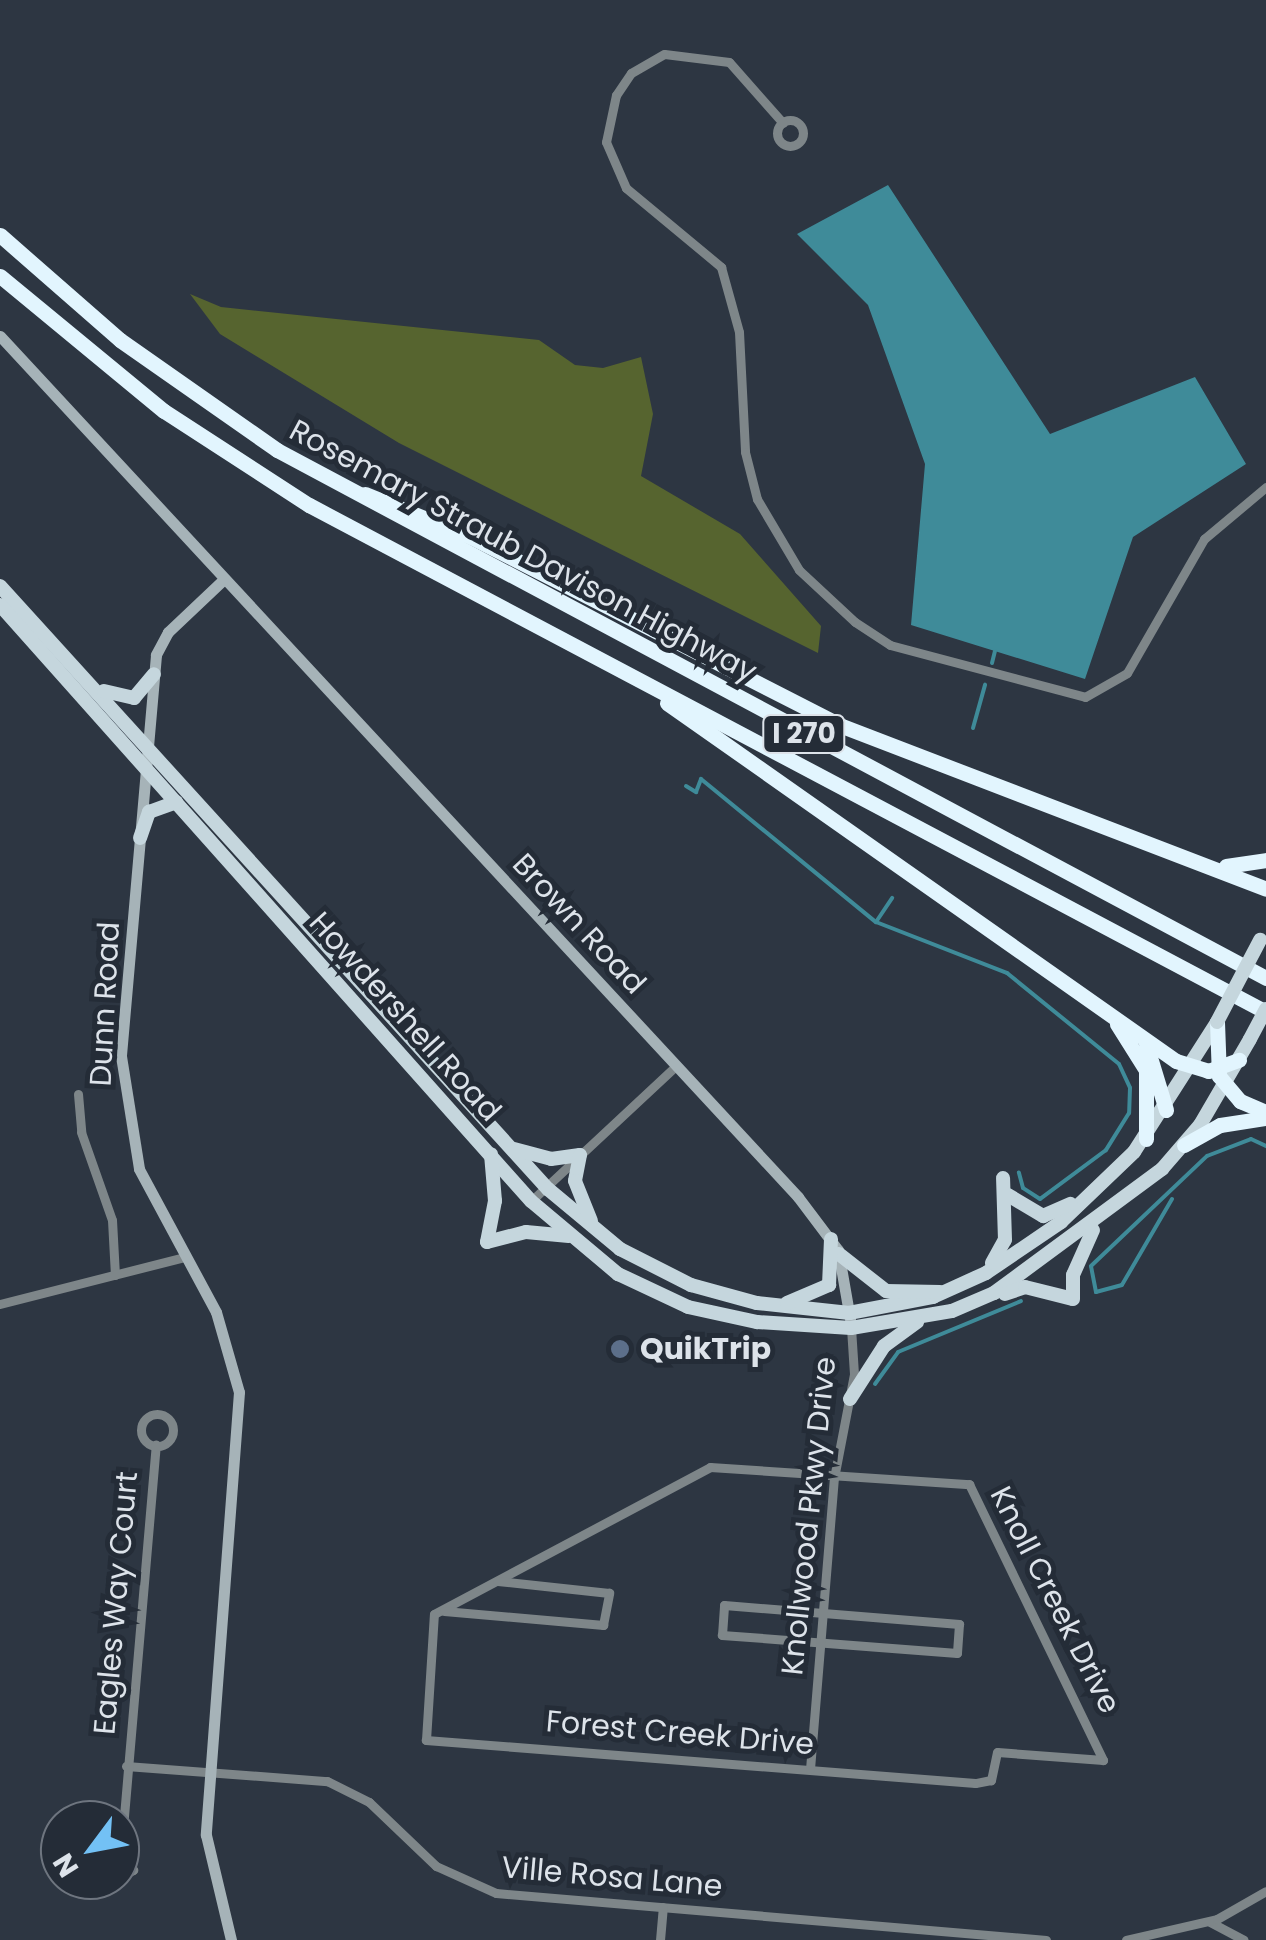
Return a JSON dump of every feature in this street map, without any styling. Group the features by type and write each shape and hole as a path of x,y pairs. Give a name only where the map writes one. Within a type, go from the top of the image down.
{"highway":[{"name":"Rosemary Straub Davison Highway","path":"0,235 151,364 342,489 1266,978"},
{"name":"Rosemary Straub Davison Highway","path":"0,276 118,376 260,475 636,679 1266,1011"},
{"path":"342,489 406,505 879,742 1220,866 1266,889"},
{"path":"636,679 1141,1037 1191,1068 1216,1070 1239,1060"},
{"path":"1220,866 1266,860"},
{"path":"1112,1016 1146,1070 1146,1139"},
{"path":"1217,1022 1216,1070 1225,1086 1266,1115"},
{"path":"1141,1037 1160,1070 1166,1110"},
{"path":"1184,1145 1220,1125 1266,1115"}],"main road":[{"name":"Howdershell Road","path":"0,586 548,1189 607,1240 659,1272 774,1306 850,1320"},
{"name":"Howdershell Road","path":"0,605 531,1200 569,1236 618,1274 688,1307 757,1322 850,1320"},
{"path":"89,680 127,699 154,674"},
{"path":"140,838 154,808 176,802"},
{"path":"850,1320 946,1293 978,1277 1060,1222 1119,1168 1166,1110 1263,934"},
{"path":"988,1296 1100,1222 1184,1145 1225,1086 1266,1011"},
{"path":"509,1146 551,1160 580,1155 579,1199 607,1240"},
{"path":"491,1154 495,1201 487,1242 526,1232 569,1236"},
{"path":"1008,1195 1026,1210 1057,1213 1119,1168"},
{"path":"978,1277 1006,1240 1003,1178"},
{"path":"850,1399 884,1346 926,1317 1025,1287 1073,1299 1077,1262 1100,1222"},
{"path":"774,1306 827,1288 831,1239"},
{"path":"839,1254 886,1291 946,1293"},
{"path":"850,1320 926,1317"}],"street":[{"path":"783,123 729,62 664,54 631,74 616,94 606,142 626,188 721,267 739,332 746,452 758,500 799,570 854,622 890,644 1085,697 1127,673 1204,538 1266,487"},
{"path":"0,336 223,580"},
{"name":"Dunn Road","path":"223,580 168,632 154,674 121,1056 125,1115 140,1170 216,1312 241,1414 210,1774 210,1869 232,1940"},
{"name":"Brown Road","path":"223,580 676,1066 831,1239 839,1254 850,1320"},
{"path":"531,1200 548,1189 676,1066"},
{"path":"78,1094 81,1132 112,1220 115,1275"},
{"path":"0,1304 184,1257"},
{"name":"Knollwood Pkwy Drive","path":"810,1769 834,1478 850,1399 850,1320"},
{"name":"Eagles Way Court","path":"124,1800 156,1445"},
{"name":"Knoll Creek Drive","path":"495,1581 710,1467 969,1484 1104,1760"},
{"path":"495,1581 609,1593 604,1625 441,1610 495,1581"},
{"path":"724,1605 959,1624 957,1652 819,1644 722,1634 724,1605"},
{"name":"Forest Creek Drive","path":"441,1610 429,1634 426,1740 974,1783 991,1780 997,1752 1104,1760"},
{"name":"Eagles Way Court","path":"126,1766 210,1774"},
{"name":"Ville Rosa Lane","path":"210,1774 327,1781 354,1791 436,1866 496,1893 1046,1940"},
{"path":"1126,1940 1208,1922 1266,1890"},
{"path":"660,1940 663,1907"},
{"path":"1208,1922 1244,1940"}],"green space":[{"path":"190,294 221,307 539,340 575,365 603,368 641,357 653,414 641,476 740,534 821,626 818,653 399,443 220,334"}],"water":[{"path":"888,185 1050,434 1195,377 1246,464 1133,537 1085,679 911,625 925,464 868,305 797,234"}],"waterway":[{"path":"992,663 995,651"},
{"path":"973,728 985,685"},
{"path":"686,786 696,792 701,779 876,922 1007,973 1119,1064 1130,1088 1129,1113 1106,1150 1040,1199 1023,1188 1019,1173"},
{"path":"876,922 892,898"},
{"path":"1172,1199 1122,1285 1096,1292 1091,1266 1207,1156 1251,1139 1266,1146"},
{"path":"875,1384 898,1352 1021,1301"}],"place":[{"name":"QuikTrip","path":"620,1349"}]}
